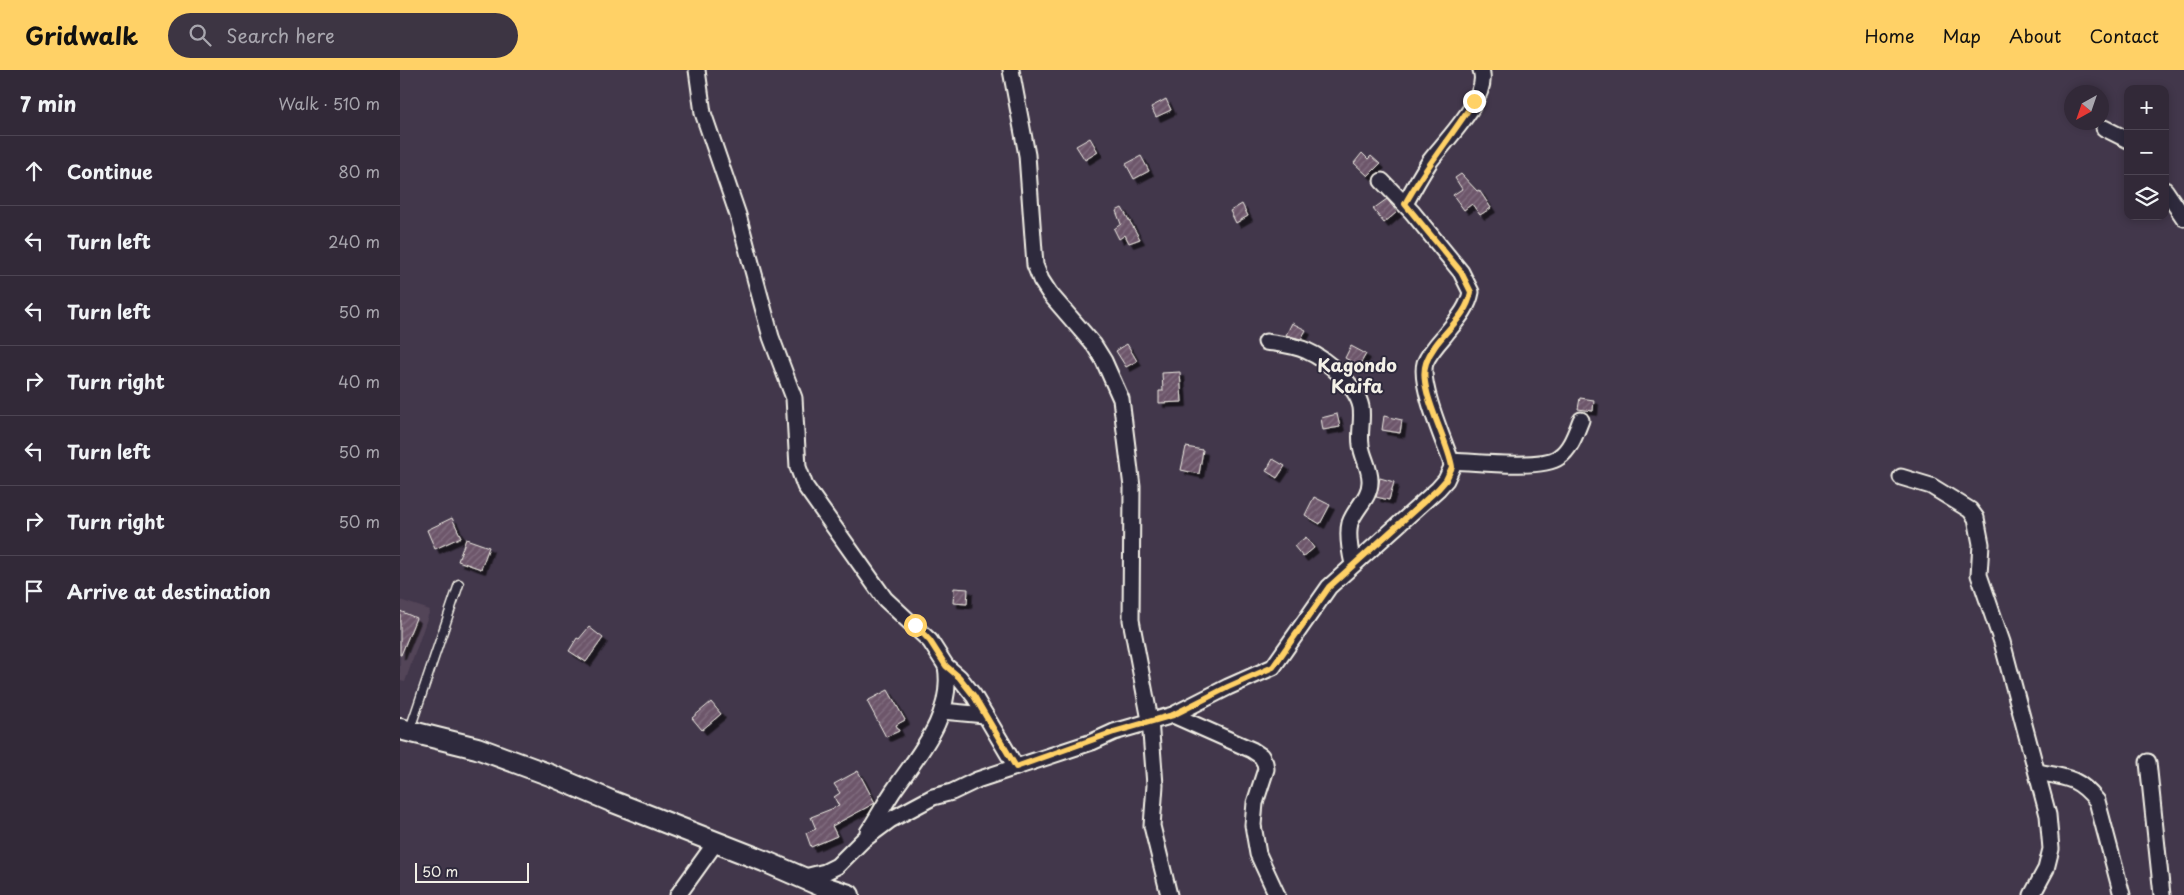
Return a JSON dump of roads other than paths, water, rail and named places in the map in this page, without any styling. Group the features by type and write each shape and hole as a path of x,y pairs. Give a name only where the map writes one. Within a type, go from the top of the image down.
{"street":[{"path":"698,70 703,113 738,215 770,337 794,398 798,467 805,486 885,599 930,641 946,666 964,683 986,715 1016,767"},
{"path":"1012,70 1027,156 1036,265 1041,280 1050,294 1099,353 1116,385 1121,399 1132,487 1132,620 1150,720 1154,785 1152,826 1170,895"},
{"path":"1405,204 1432,159 1458,127 1479,94 1482,83 1481,70"},
{"path":"2108,130 2124,138"},
{"path":"801,878 826,872 837,866 863,840 890,820 933,797 952,792 977,780 1150,720 1173,715 1273,667 1329,587 1446,480 1452,467 1451,460 1430,399 1424,375 1425,364 1430,354 1466,308 1471,292 1461,272 1405,204 1382,181"},
{"path":"2169,196 2184,218"},
{"path":"1266,342 1307,351 1321,360 1340,374 1355,394 1360,405 1360,442 1370,481 1366,496 1350,523 1349,545 1353,564"},
{"path":"1451,460 1533,464 1552,461 1561,456 1574,438 1581,420"},
{"path":"1901,477 1931,486 1970,510 1976,518 1981,544 1979,575 2002,642 2048,815 2051,849 2046,869 2032,895"},
{"path":"863,840 918,757 942,711 948,691 946,666"},
{"path":"942,711 986,715"},
{"path":"1173,715 1262,756 1266,763 1266,769 1255,803 1252,825 1258,854 1277,895"},
{"path":"404,730 477,748 550,775 801,878 849,895"},
{"path":"2148,762 2162,895"},
{"path":"2037,772 2077,781 2089,790 2097,800 2122,895"},
{"path":"678,895 716,842"}],"lane":[{"path":"404,730 459,584"}],"district":[{"name":"Kagondo Kaifa","path":"1357,374"}]}
